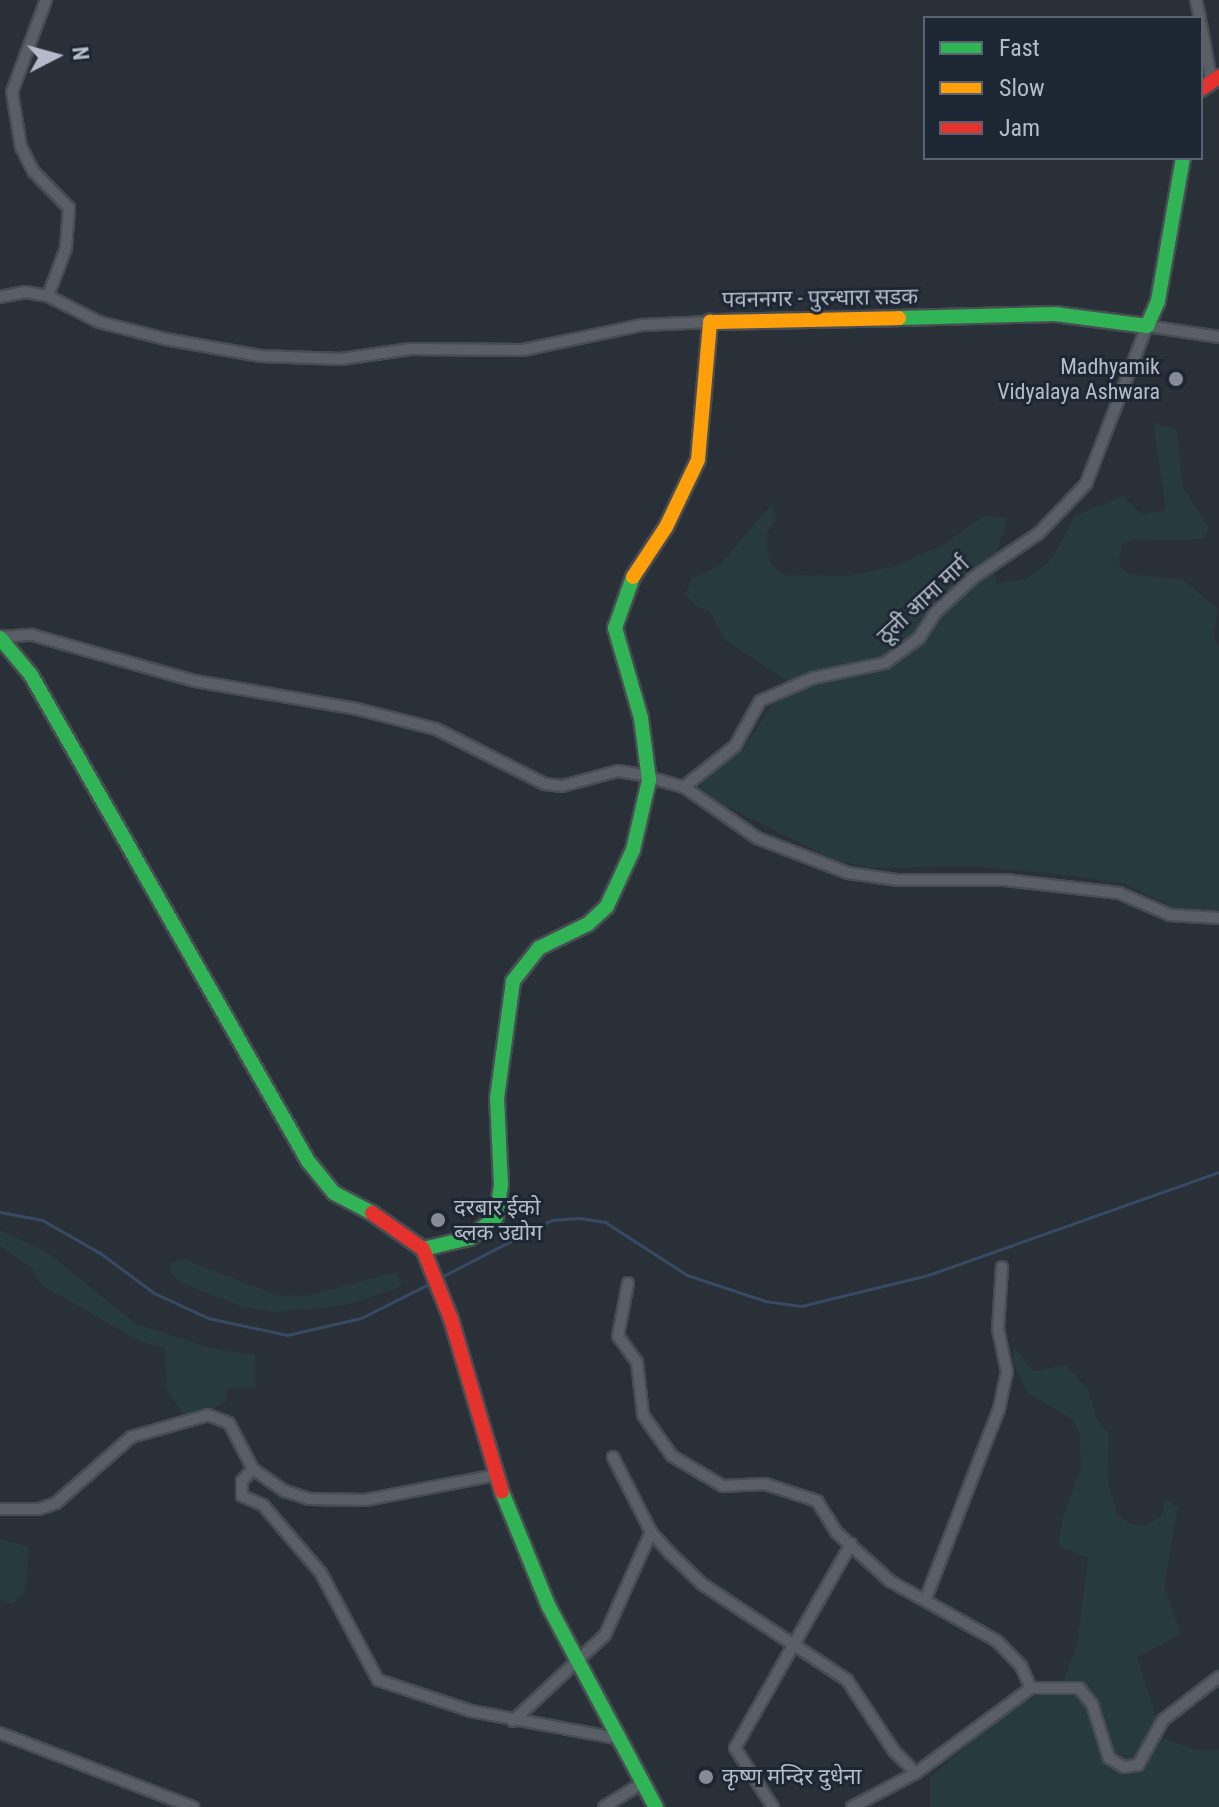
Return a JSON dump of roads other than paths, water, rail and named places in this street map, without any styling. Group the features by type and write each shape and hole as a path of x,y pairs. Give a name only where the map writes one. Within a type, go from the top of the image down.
{"street":[{"path":"46,0 12,92 21,147 34,172 69,208 66,248 48,296"},
{"path":"1203,39 1210,82"},
{"path":"1183,160 1158,301 1147,326 1219,337"},
{"path":"0,297 25,292 48,296 99,322 165,339 260,356 341,359 410,349 523,350 642,325 710,322"},
{"name":"पवननगर - पुरन्धारा सडक","path":"426,1254 470,1238 487,1229 496,1217 501,1185 497,1098 513,981 539,948 588,924 607,906 633,850 649,780 641,718 615,628 624,590 666,527 698,460 710,322 1055,314 1147,326"},
{"name":"ठूली आमा मार्ग","path":"684,787 735,746 760,701 813,678 885,663 919,638 936,612 974,577 1039,533 1086,484 1147,326"},
{"path":"0,638 32,635 195,681 357,709 436,729 545,784 562,786 618,771 684,787 757,838 848,873 897,880 1005,880 1119,893 1170,915 1219,918"},
{"path":"0,638 31,675 308,1161 334,1193 393,1224 426,1254 451,1319 496,1475 549,1607 656,1807"},
{"path":"926,1598 973,1482 1007,1372 998,1329 1002,1267"},
{"path":"628,1283 618,1336 637,1362 643,1415 658,1441 723,1486 765,1484 804,1494 817,1501 851,1544 890,1581 926,1598 997,1641 1021,1666 1031,1688"},
{"path":"0,1509 39,1509 56,1503 131,1437 208,1415 229,1423 253,1469 285,1491 331,1501 365,1500 496,1475"},
{"path":"613,1457 651,1532 702,1584 847,1680 894,1751 916,1773"},
{"path":"253,1469 242,1481 242,1496 263,1505 321,1573 378,1680 399,1691 513,1721 621,1739"},
{"path":"513,1721 579,1662 617,1613 651,1532"},
{"path":"773,1807 735,1748 851,1544"},
{"path":"852,1807 916,1773 1031,1688 1079,1688 1092,1704 1105,1753 1131,1768 1138,1765 1177,1705 1219,1677"},
{"path":"0,1733 193,1807"},
{"path":"604,1807 644,1782"}],"waterway":[{"path":"439,1278 552,1220 580,1218 605,1222 687,1275 765,1301 801,1306 928,1275 1219,1172"},
{"path":"0,1212 42,1220 100,1253 154,1293 208,1318 287,1335 361,1318 433,1282"}],"place":[{"name":"Madhyamik Vidyalaya Ashwara","path":"1176,379"},
{"name":"दरबार ईको ब्लक उद्योग","path":"438,1220"},
{"name":"कृष्ण मन्दिर दुधेना","path":"706,1777"}]}
